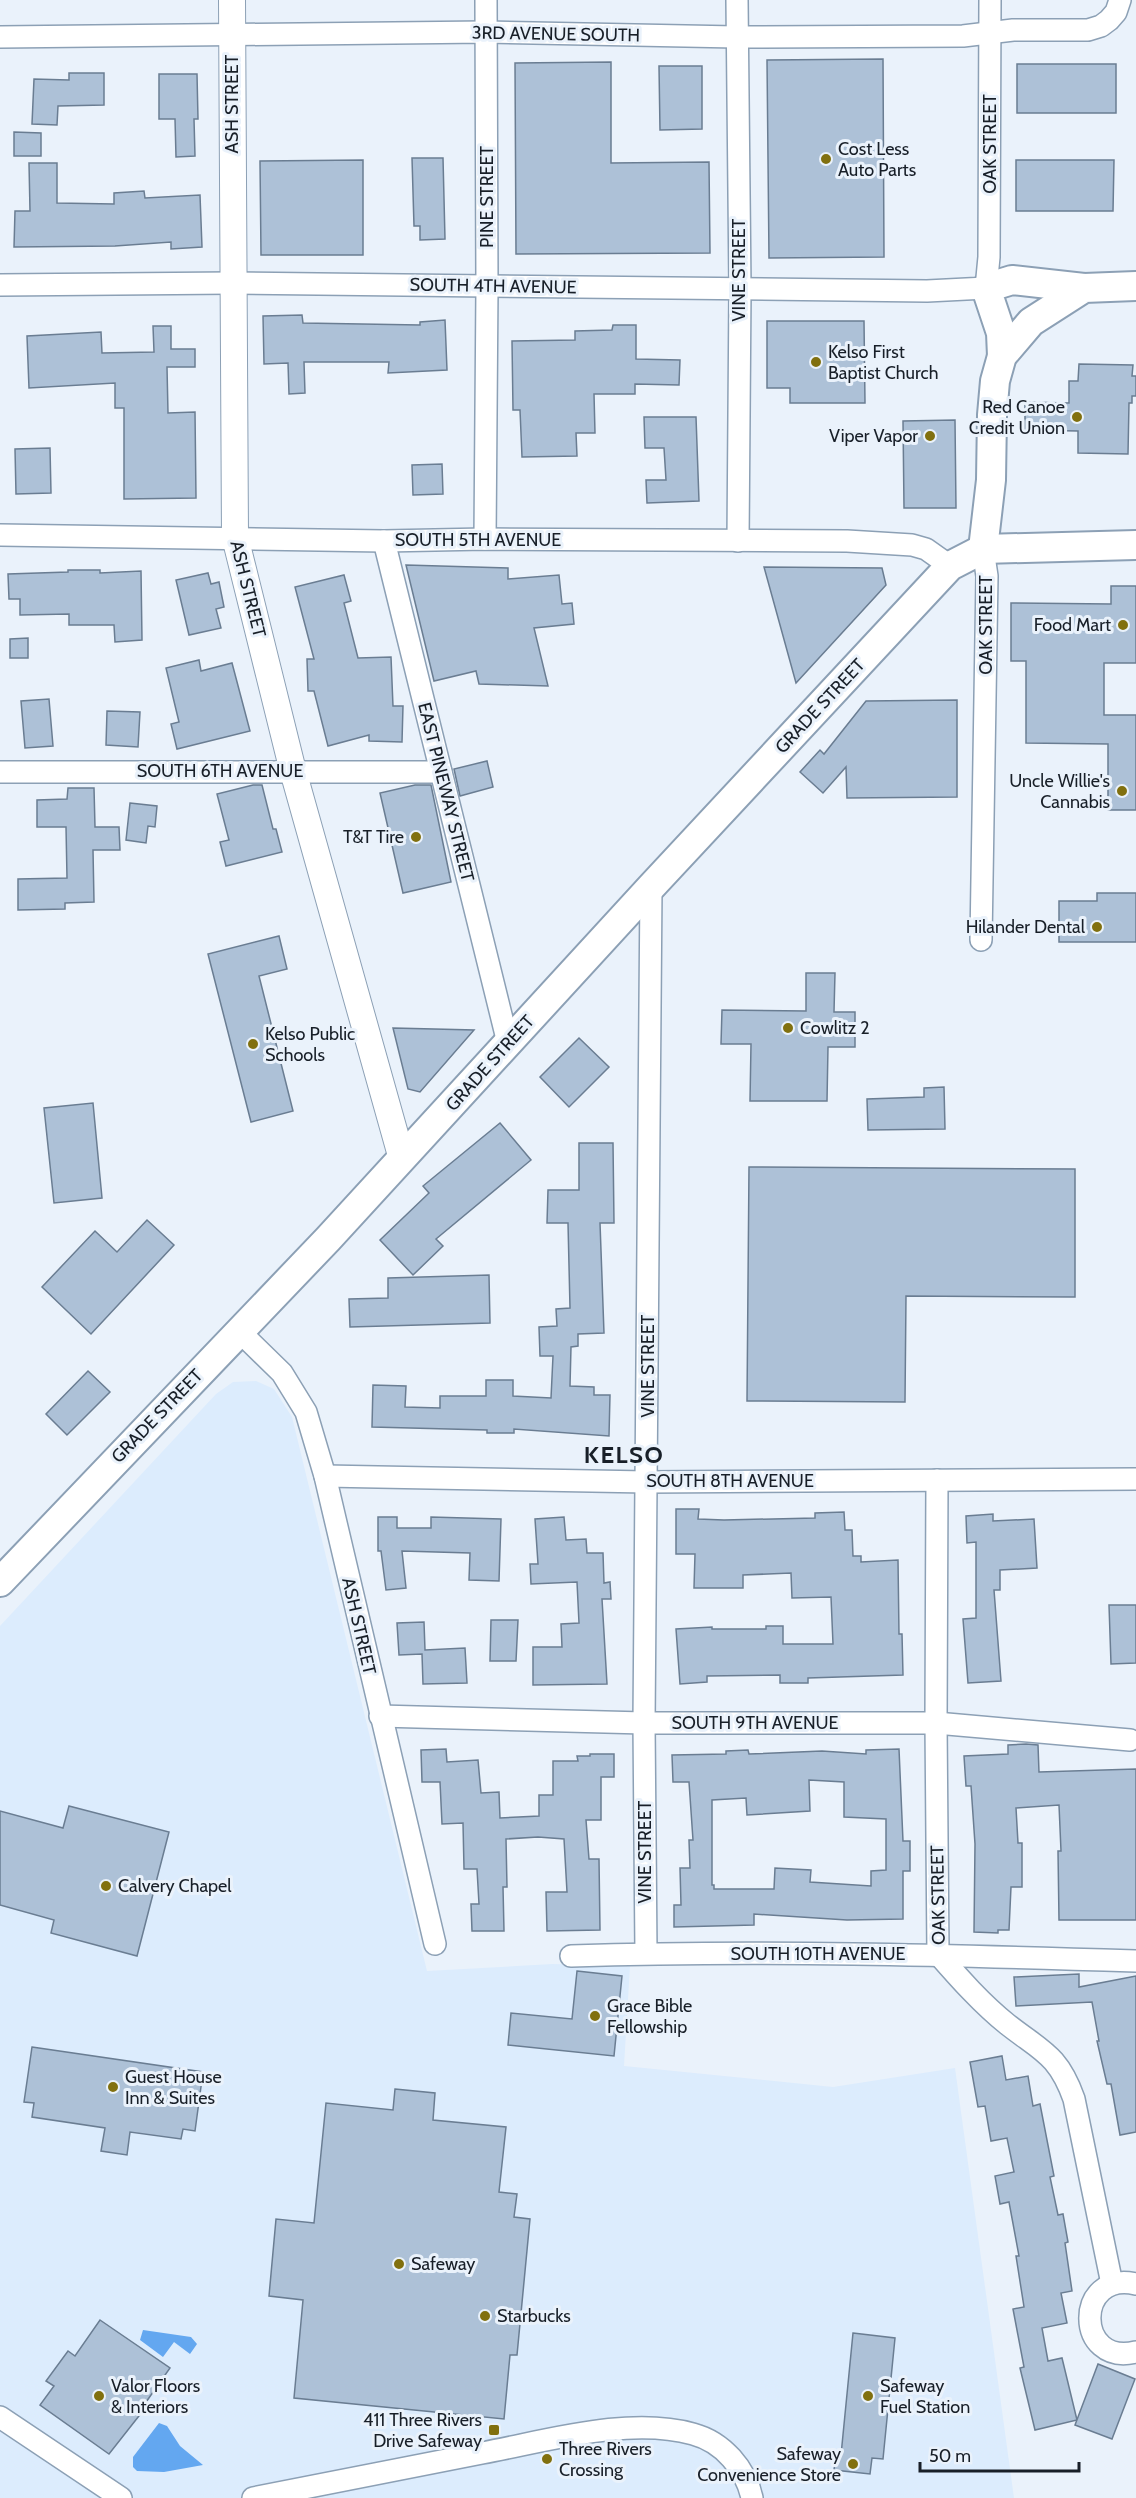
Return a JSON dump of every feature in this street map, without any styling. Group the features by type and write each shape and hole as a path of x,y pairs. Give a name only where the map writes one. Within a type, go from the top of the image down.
{"main road":[{"path":"1002,356 1001,333 986,288 1012,280 1084,288 1129,282"},
{"name":"OAK STREET","path":"983,549 991,480 995,381 1002,356 1031,322 1084,288"},
{"path":"983,549 1136,545"},
{"name":"GRADE STREET","path":"0,1582 328,1239 651,887 950,567 983,549"}],"street":[{"name":"ASH STREET","path":"232,0 235,537 293,771 402,1159"},
{"name":"PINE STREET","path":"485,539 488,287 486,0"},
{"name":"VINE STREET","path":"736,0 740,289 738,541"},
{"name":"OAK STREET","path":"986,288 989,256 990,0"},
{"name":"3RD AVENUE SOUTH","path":"0,37 486,32 736,37 963,36 1013,30 1088,30 1101,26 1109,20 1116,12 1120,0"},
{"name":"SOUTH 4TH AVENUE","path":"0,285 232,283 927,291 986,288"},
{"name":"SOUTH 5TH AVENUE","path":"0,535 384,541 485,539 847,541 912,545 926,549 950,567"},
{"name":"EAST PINEWAY STREET","path":"384,541 508,1043"},
{"name":"OAK STREET","path":"981,940 987,576 983,549"},
{"name":"SOUTH 6TH AVENUE","path":"0,772 441,772"},
{"name":"VINE STREET","path":"646,1953 644,1723 651,887"},
{"name":"ASH STREET","path":"239,1331 282,1373 306,1412 325,1476 435,1944"},
{"name":"SOUTH 8TH AVENUE","path":"325,1476 647,1482 1136,1479"},
{"name":"OAK STREET","path":"937,1480 938,1954 1007,2024 1046,2052 1068,2081 1074,2099 1112,2284"},
{"name":"SOUTH 9TH AVENUE","path":"380,1716 644,1723 936,1723 1130,1740"},
{"name":"SOUTH 10TH AVENUE","path":"571,1956 646,1953 938,1954 1136,1961"},
{"path":"1136,2284 1123,2282 1112,2284 1095,2298 1089,2318 1090,2329 1095,2339 1113,2352 1124,2354 1136,2352"},
{"path":"0,2416 121,2498"},
{"path":"254,2498 562,2438 648,2426 696,2434 717,2445 736,2463 745,2477 752,2498"}],"shaded area":[{"path":"256,1381 274,1389 292,1417 427,1971 553,1964 630,1966 624,2066 833,2087 955,2068 1014,2498 0,2498 0,1626 216,1394 233,1382"}],"water":[{"path":"143,2330 191,2337 197,2344 190,2354 174,2342 163,2357 140,2340"},
{"path":"159,2423 167,2426 180,2446 203,2465 164,2472 137,2471 133,2467 133,2457"}],"building":[{"name":"Cost Less Auto Parts","path":"883,59 884,257 769,258 767,60"},
{"path":"611,62 611,163 709,162 710,253 516,254 515,63"},
{"path":"1017,64 1116,64 1116,113 1017,113"},
{"path":"659,66 702,66 702,129 660,130"},
{"path":"69,73 104,73 104,105 58,106 57,125 32,124 34,79 69,80"},
{"path":"159,74 197,74 198,119 194,119 195,156 176,157 175,119 159,119"},
{"path":"14,132 41,133 41,156 14,156"},
{"path":"412,158 443,158 445,239 420,240 420,226 414,226"},
{"path":"363,160 363,255 261,255 260,161"},
{"path":"1016,160 1114,160 1113,211 1016,211"},
{"path":"29,163 57,163 57,203 114,204 114,193 144,191 145,198 200,195 202,247 171,249 171,242 115,246 14,247 15,211 30,211"},
{"path":"302,315 303,323 420,325 420,322 445,320 447,370 388,373 389,362 304,362 305,393 289,394 288,363 264,364 263,316"},
{"name":"Kelso First Baptist Church","path":"767,321 864,321 865,403 790,403 790,388 767,388"},
{"path":"613,325 636,325 636,359 680,360 679,385 635,384 635,394 594,394 595,433 576,433 577,456 522,457 520,410 513,410 512,341 575,340 575,331 612,330"},
{"path":"153,326 171,326 171,349 195,349 195,367 167,367 168,413 195,412 196,498 124,499 124,408 115,408 115,383 29,388 27,336 101,332 102,353 154,352"},
{"name":"Red Canoe Credit Union","path":"1079,364 1133,365 1132,376 1136,376 1136,396 1132,396 1132,403 1129,403 1128,454 1078,453 1078,431 1025,430 1025,402 1069,403 1069,381 1078,381"},
{"path":"644,417 696,417 699,501 647,503 646,480 666,480 664,448 645,448"},
{"path":"955,420 956,508 904,508 903,421"},
{"path":"50,448 51,493 16,494 15,449"},
{"path":"442,464 443,494 413,495 412,465"},
{"path":"406,565 508,568 508,579 559,575 562,604 572,603 574,624 534,628 548,686 479,684 476,671 434,681"},
{"path":"764,567 882,568 886,585 796,683"},
{"path":"68,570 100,570 100,573 141,571 142,640 115,642 114,625 69,625 69,614 20,615 20,599 9,599 8,574 68,572"},
{"path":"208,573 211,584 219,582 224,607 216,609 221,628 189,635 176,580"},
{"path":"344,575 351,601 344,603 358,658 391,657 393,706 403,706 402,742 369,741 369,735 328,746 314,691 308,691 307,659 314,659 295,587"},
{"path":"1111,586 1136,586 1136,663 1104,663 1104,715 1136,715 1136,810 1108,810 1108,744 1026,743 1026,661 1011,661 1011,603 1111,604"},
{"path":"28,638 28,658 10,658 10,639"},
{"path":"199,660 201,671 232,663 250,731 177,749 171,724 179,722 166,668"},
{"path":"49,699 53,746 25,748 21,701"},
{"path":"957,700 957,797 847,798 846,767 823,793 800,772 820,750 824,754 866,701"},
{"path":"107,711 140,712 138,747 106,745"},
{"path":"487,761 493,787 460,796 454,769"},
{"path":"262,785 273,829 276,829 282,852 226,866 220,842 229,840 217,794"},
{"name":"T&T Tire","path":"415,785 431,785 451,882 403,893 380,793"},
{"path":"68,788 94,788 95,827 119,827 120,850 93,850 94,902 65,903 65,909 18,910 18,879 67,878 66,827 37,827 37,800 67,799"},
{"path":"130,803 157,806 155,827 148,826 146,843 126,840"},
{"name":"Hilander Dental","path":"1097,893 1136,893 1136,942 1059,942 1059,901 1097,901"},
{"name":"Kelso Public Schools","path":"279,936 287,969 259,976 293,1111 251,1122 208,954"},
{"name":"Cowlitz 2","path":"806,973 835,973 834,1012 855,1012 855,1047 828,1047 827,1101 750,1101 751,1044 721,1044 722,1010 806,1011"},
{"path":"393,1028 474,1030 420,1092 408,1089"},
{"path":"579,1038 609,1067 569,1107 540,1077"},
{"path":"944,1087 945,1129 868,1130 867,1099 924,1097 924,1088"},
{"path":"93,1103 102,1198 54,1203 44,1108"},
{"path":"500,1123 531,1160 436,1239 443,1246 413,1275 380,1240 429,1193 423,1186"},
{"path":"579,1143 613,1143 614,1223 600,1223 604,1333 578,1334 578,1346 571,1347 570,1386 594,1387 594,1395 610,1395 609,1436 514,1429 514,1433 487,1433 487,1430 372,1427 373,1385 406,1386 405,1407 440,1408 440,1396 486,1396 486,1380 513,1380 513,1396 551,1398 553,1356 540,1356 539,1327 557,1326 556,1309 570,1308 568,1223 547,1223 548,1190 579,1190"},
{"path":"749,1167 1075,1169 1075,1297 906,1296 905,1402 747,1401"},
{"path":"147,1220 174,1245 91,1334 42,1287 95,1231 117,1252"},
{"path":"489,1275 490,1323 350,1327 349,1299 388,1298 388,1278"},
{"path":"88,1371 110,1392 67,1435 46,1414"},
{"path":"676,1509 699,1509 698,1519 724,1520 815,1518 815,1513 844,1512 845,1530 852,1530 853,1556 861,1556 861,1562 898,1560 899,1634 902,1634 903,1675 808,1678 808,1683 780,1683 780,1675 707,1676 707,1682 680,1684 676,1629 712,1627 712,1629 766,1629 766,1626 783,1626 783,1644 833,1644 831,1597 792,1598 791,1573 743,1575 743,1588 694,1588 695,1554 676,1554"},
{"path":"993,1514 993,1521 1034,1519 1037,1568 1000,1570 1000,1590 994,1590 1001,1681 968,1683 963,1619 976,1618 976,1542 967,1543 966,1516"},
{"path":"378,1517 397,1517 397,1528 431,1528 431,1517 501,1519 499,1581 469,1580 470,1553 402,1551 406,1588 386,1590 381,1551 378,1551"},
{"path":"564,1517 566,1540 586,1539 587,1553 603,1553 604,1583 610,1582 611,1599 602,1599 607,1684 533,1685 533,1647 562,1647 561,1624 579,1623 577,1582 531,1584 530,1564 538,1564 535,1519"},
{"path":"1109,1605 1136,1605 1136,1663 1111,1664"},
{"path":"491,1620 518,1620 516,1661 490,1661"},
{"path":"424,1622 425,1650 465,1648 467,1683 423,1684 422,1654 399,1655 397,1623"},
{"path":"1008,1745 1038,1745 1039,1772 1136,1769 1136,1920 1059,1920 1058,1851 1061,1851 1059,1805 1016,1808 1018,1843 1022,1843 1022,1887 1011,1887 1009,1930 998,1930 998,1933 974,1932 975,1844 971,1786 966,1786 964,1756 1008,1754"},
{"path":"446,1749 447,1762 478,1760 481,1793 499,1792 500,1818 539,1816 539,1795 553,1795 553,1761 578,1761 577,1756 614,1754 614,1777 601,1777 601,1820 586,1820 589,1859 599,1859 600,1930 547,1931 546,1892 567,1892 564,1839 538,1837 506,1839 507,1887 503,1887 504,1931 472,1931 471,1904 479,1904 477,1869 464,1869 463,1823 442,1824 440,1782 422,1782 421,1750"},
{"path":"899,1749 903,1841 910,1841 910,1871 903,1871 903,1919 847,1920 754,1914 754,1925 674,1927 674,1905 681,1905 680,1868 690,1868 689,1840 693,1840 689,1782 673,1782 672,1755 726,1754 726,1751 748,1750 749,1754 822,1751 866,1754 866,1750","holes":["809,1780 844,1782 844,1817 886,1819 886,1870 871,1871 871,1886 810,1882 811,1870 775,1868 774,1889 714,1889 712,1885 712,1800 746,1798 747,1815 810,1811"]},
{"path":"69,1806 169,1832 137,1956 51,1933 54,1920 0,1905 0,1811 63,1828"},
{"name":"Grace Bible Fellowship","path":"577,1971 622,1976 614,2056 508,2045 511,2013 572,2019"},
{"path":"1079,1974 1079,1987 1136,1976 1136,2132 1120,2135 1111,2084 1107,2084 1097,2041 1099,2041 1092,2002 1016,2006 1014,1977"},
{"name":"Guest House Inn & Suites","path":"32,2047 203,2072 195,2131 183,2129 181,2139 130,2132 127,2155 101,2151 105,2128 32,2117 34,2103 24,2102"},
{"path":"1002,2056 1006,2080 1028,2076 1033,2106 1040,2104 1054,2176 1050,2177 1058,2215 1063,2214 1068,2242 1065,2243 1072,2291 1061,2293 1067,2323 1042,2328 1048,2361 1062,2358 1077,2420 1035,2430 1020,2368 1024,2367 1013,2309 1024,2307 1016,2256 1019,2256 1009,2202 1000,2204 995,2176 1014,2172 1007,2138 991,2141 985,2106 978,2107 970,2062"},
{"name":"Safeway","path":"395,2089 435,2093 433,2120 506,2127 499,2192 517,2194 514,2217 530,2219 517,2355 510,2355 504,2419 294,2398 303,2300 269,2296 276,2219 314,2223 326,2103 393,2110"},
{"name":"Valor Floors & Interiors","path":"100,2320 170,2368 144,2405 146,2407 109,2454 40,2405 54,2386 46,2381 68,2351 75,2356"},
{"name":"Safeway Fuel Station","path":"853,2333 895,2338 883,2459 872,2458 870,2474 834,2470 836,2454 841,2455"},
{"path":"1098,2364 1135,2379 1112,2439 1075,2425"}],"place":[{"name":"Cost Less Auto Parts","path":"826,159"},
{"name":"Kelso First Baptist Church","path":"816,362"},
{"name":"Red Canoe Credit Union","path":"1077,417"},
{"name":"Viper Vapor","path":"930,436"},
{"name":"Food Mart","path":"1123,625"},
{"name":"Uncle Willie's Cannabis","path":"1122,791"},
{"name":"T&T Tire","path":"416,837"},
{"name":"Hilander Dental","path":"1097,927"},
{"name":"Cowlitz 2","path":"788,1028"},
{"name":"Kelso Public Schools","path":"253,1044"},
{"name":"Calvery Chapel","path":"106,1886"},
{"name":"Grace Bible Fellowship","path":"595,2016"},
{"name":"Guest House Inn & Suites","path":"113,2087"},
{"name":"Safeway","path":"399,2264"},
{"name":"Starbucks","path":"485,2316"},
{"name":"Valor Floors & Interiors","path":"99,2396"},
{"name":"Safeway Fuel Station","path":"868,2396"},
{"name":"411 Three Rivers Drive Safeway","path":"494,2430"},
{"name":"Three Rivers Crossing","path":"547,2459"},
{"name":"Safeway Convenience Store","path":"853,2464"}],"district":[{"name":"KELSO","path":"624,1454"}]}
